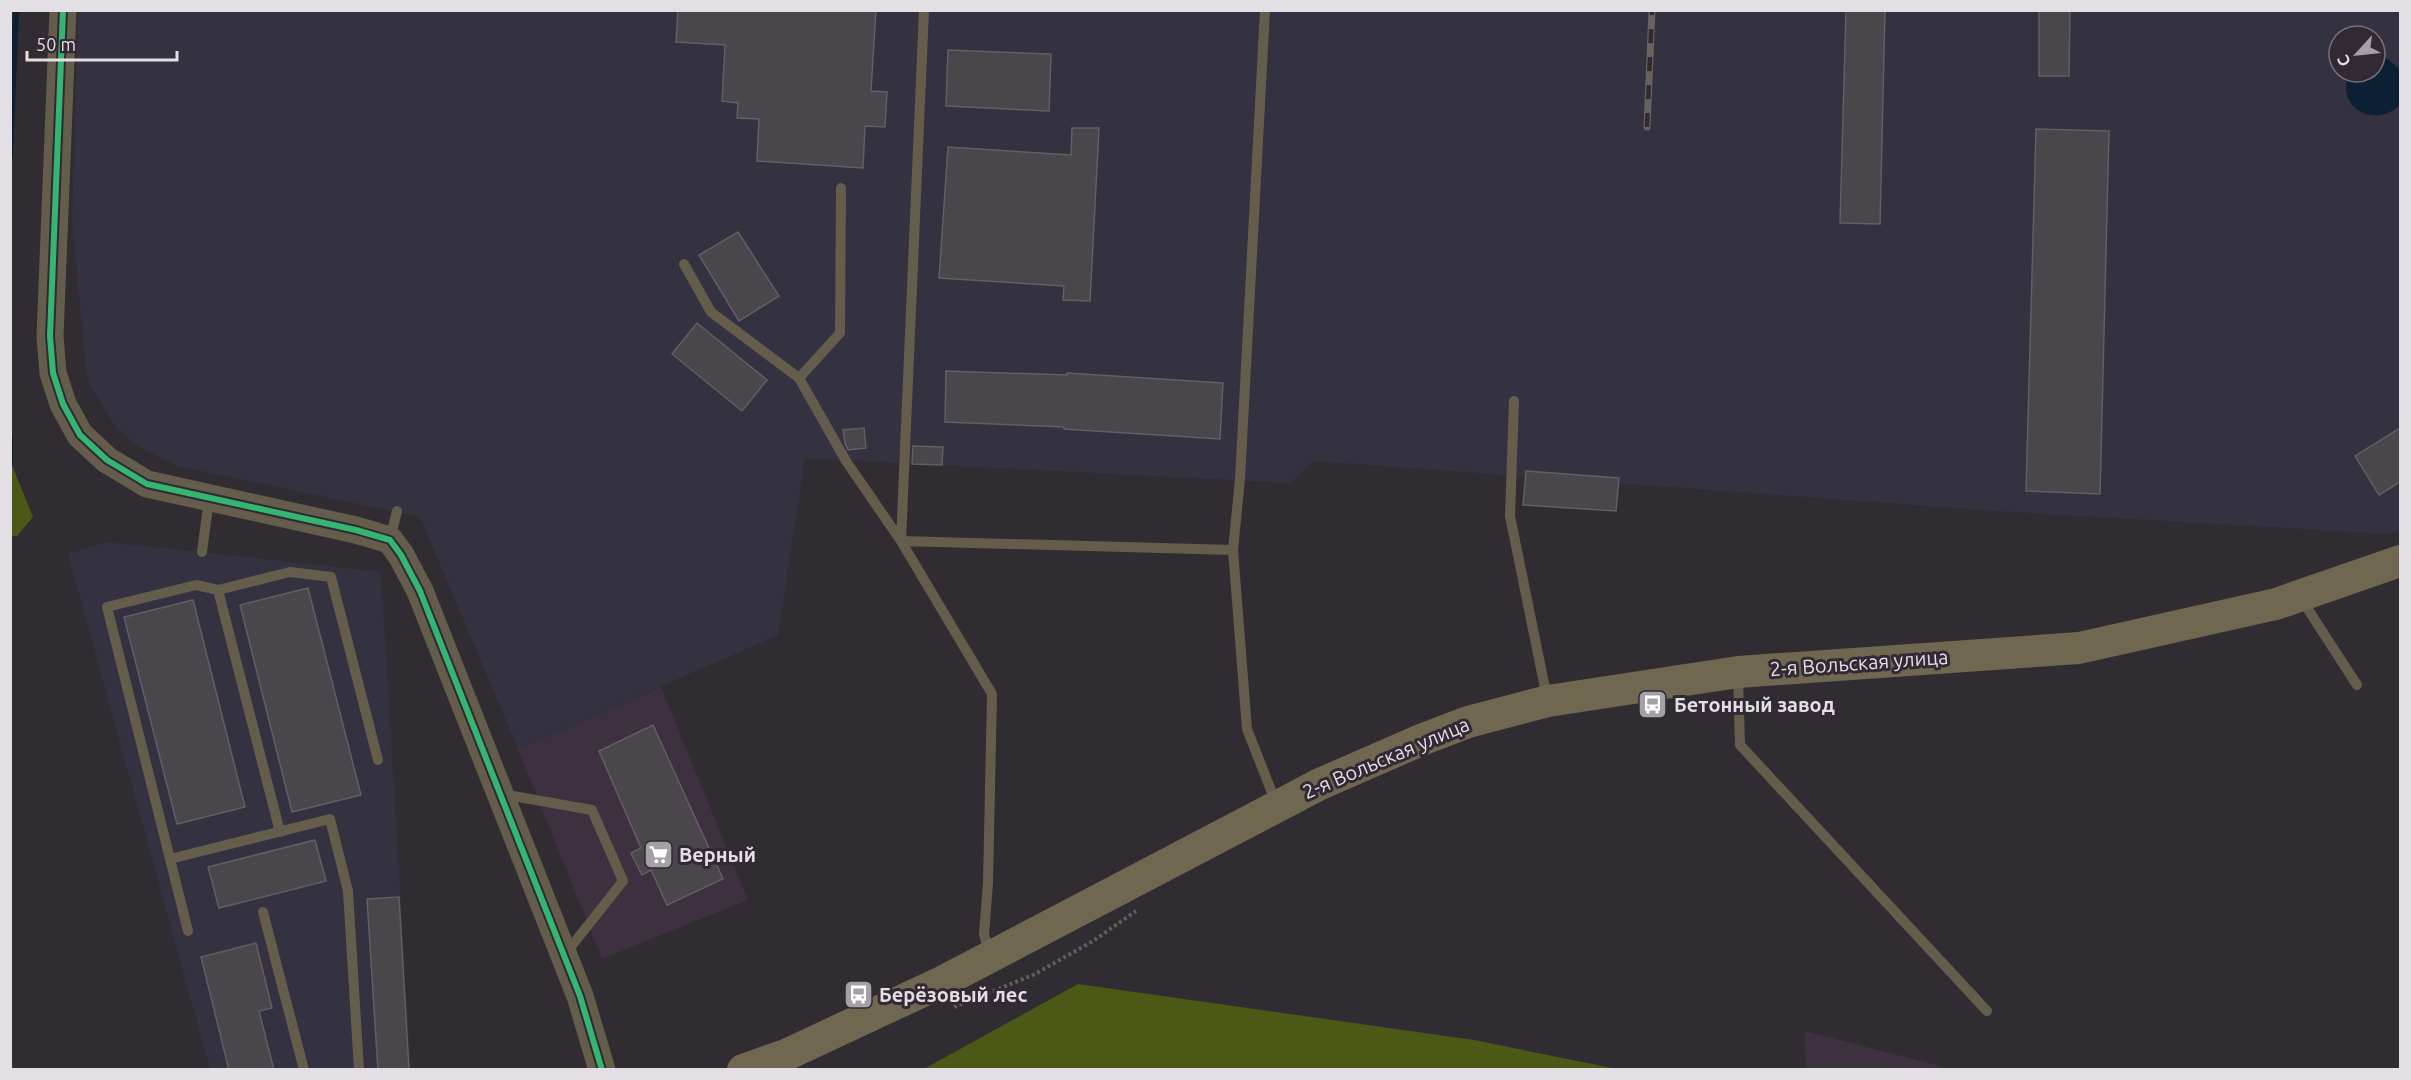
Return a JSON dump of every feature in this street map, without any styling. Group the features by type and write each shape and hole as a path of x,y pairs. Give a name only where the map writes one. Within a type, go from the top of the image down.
{"main road":[{"name":"2-я Вольская улица","path":"743,1070 788,1054 991,958 1320,784 1468,722 1548,701 1738,672 2079,648 2276,604 2400,561"}],"street":[{"path":"63,10 50,336 52,373 63,404 80,435 107,460 147,484 357,530 390,540 401,555 420,591 580,996 602,1070"}],"lane":[{"path":"901,541 924,10"},
{"path":"1265,10 1240,479 1233,550 1247,729 1277,806"},
{"path":"799,378 840,333 841,188"},
{"path":"684,264 711,312 799,378 846,460 901,541 992,694 988,883 984,934 991,958"},
{"path":"1514,400 1510,516 1548,701"},
{"path":"202,552 209,498"},
{"path":"390,540 397,511"},
{"path":"901,541 1233,550"},
{"path":"188,931 107,607 196,585 218,590 290,572 332,577 378,760"},
{"path":"218,590 279,832"},
{"path":"2299,595 2357,685"},
{"path":"1738,672 1740,745 1987,1011"},
{"path":"500,794 592,810 623,881 564,955"},
{"path":"170,859 330,819 348,891 359,1070"},
{"path":"263,912 304,1070"}],"path":[{"path":"954,1007 1033,975 1093,941 1140,908"}],"shaded area":[{"path":"78,11 2400,11 2400,529 2390,534 2012,512 1315,461 1290,483 805,458 778,635 518,749 420,517 178,466 132,443 115,426 90,386 86,370 72,220"},
{"path":"107,542 381,572 411,1069 210,1069 68,554"},
{"path":"661,687 748,900 602,959 518,749"},
{"path":"1805,1031 1952,1069 1806,1069"}],"green space":[{"path":"11,463 33,517 17,536 11,536"},
{"path":"1078,984 1474,1040 1617,1069 924,1069"}],"water":[{"path":"2387,59 2400,69 2400,105 2390,112 2368,115 2351,104 2346,84 2387,84"}],"building":[{"path":"678,10 876,10 871,91 887,92 885,127 865,126 863,168 757,161 759,119 737,118 738,103 722,101 725,45 676,42"},
{"path":"1846,10 1885,10 1880,224 1840,223"},
{"path":"2039,10 2070,10 2069,76 2039,76"},
{"path":"948,50 1051,54 1049,111 946,106"},
{"path":"1072,128 1099,128 1090,301 1063,300 1064,286 939,278 948,147 1071,155"},
{"path":"2036,129 2109,131 2100,494 2026,491"},
{"path":"738,232 779,296 739,321 699,255"},
{"path":"697,323 767,380 742,411 672,354"},
{"path":"946,371 1067,375 1067,373 1223,383 1220,439 1064,429 1064,427 945,422"},
{"path":"864,428 866,448 848,450 843,430"},
{"path":"2400,428 2400,482 2379,495 2355,456"},
{"path":"913,446 943,447 942,465 912,464"},
{"path":"1526,471 1619,478 1616,511 1523,505"},
{"path":"308,588 361,795 292,812 240,605"},
{"path":"193,600 245,807 177,824 124,617"},
{"path":"653,725 723,879 667,905 651,870 642,875 631,853 641,848 599,751"},
{"path":"315,840 326,881 219,908 208,867"},
{"path":"399,897 409,1070 378,1070 367,899"},
{"path":"256,943 272,1008 259,1011 274,1070 229,1070 201,957"}],"waterway":[{"path":"10,156 16,10"},
{"path":"10,439 10,463"}],"railway":[{"path":"1647,127 1652,10"}],"cycle path":[{"path":"63,10 50,336 53,373 63,404 80,435 107,460 147,484 356,530 390,540 401,555 420,591 580,996 602,1070"}],"place":[{"name":"Бетонный завод","path":"1653,705"},
{"name":"Верный","path":"658,855"},
{"name":"Берёзовый лес","path":"858,995"}]}
